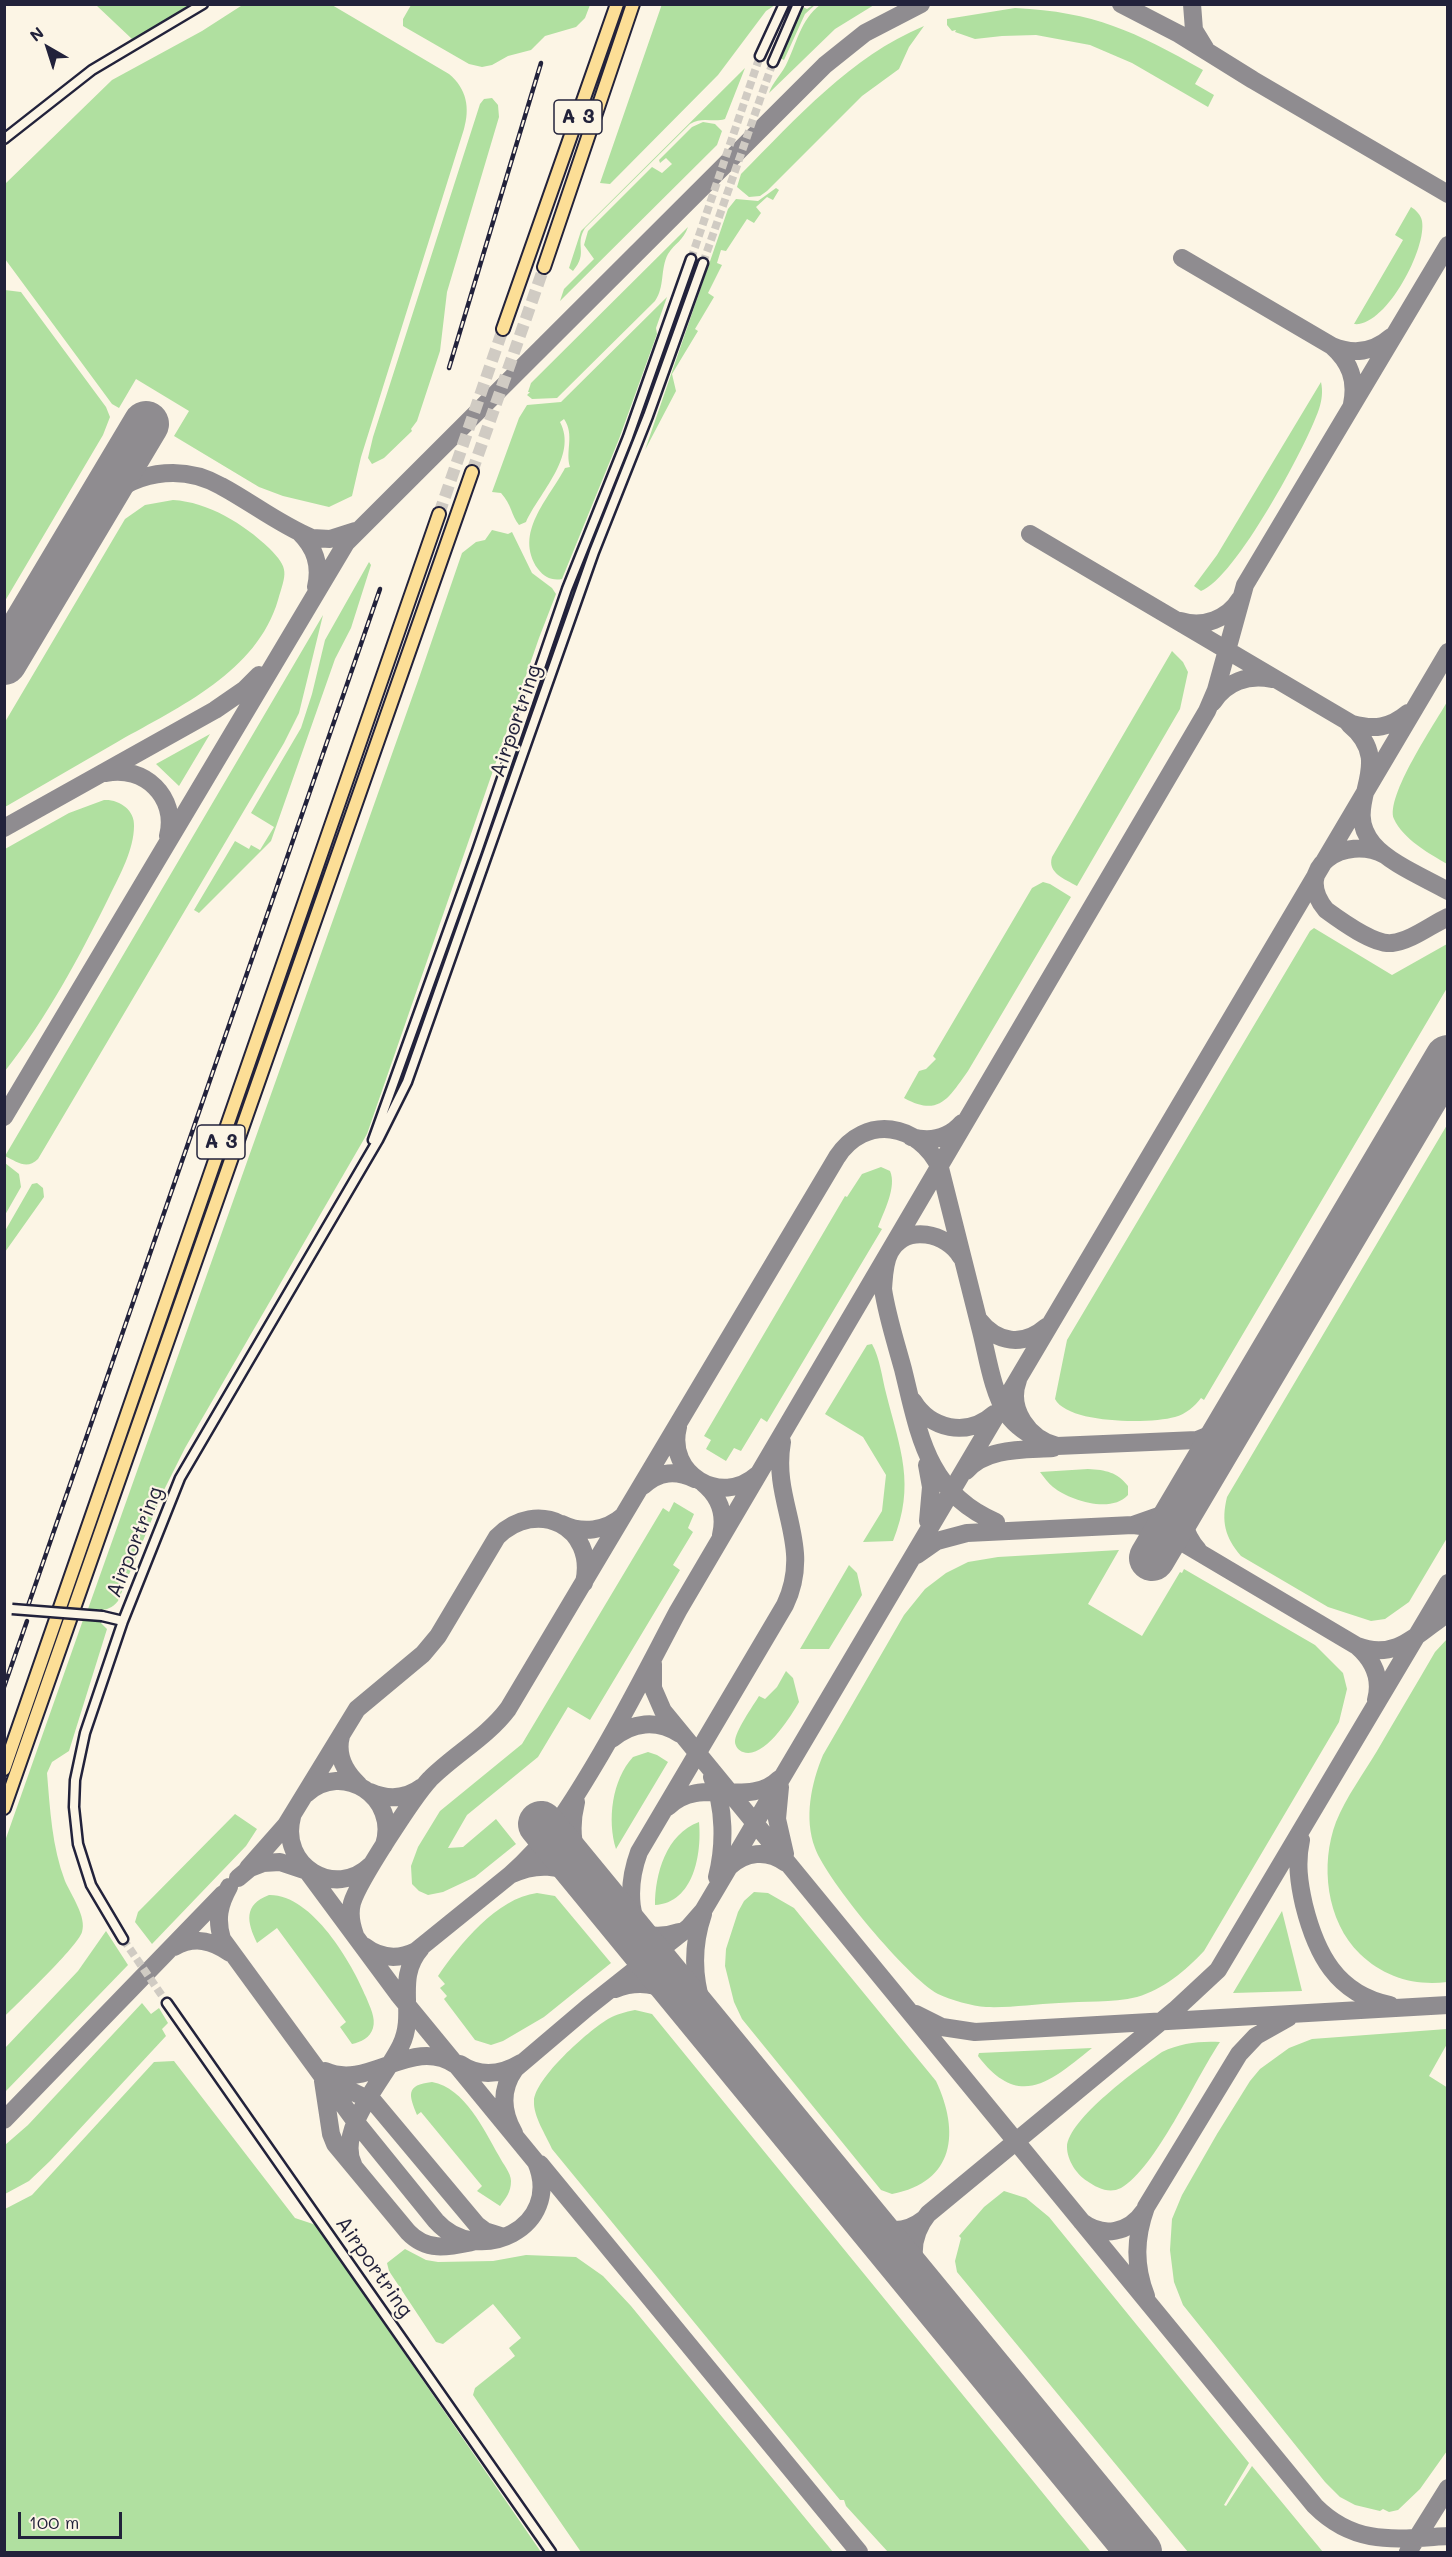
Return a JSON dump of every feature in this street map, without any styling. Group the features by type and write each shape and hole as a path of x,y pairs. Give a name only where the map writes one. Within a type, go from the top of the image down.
{"highway":[{"name":"A 3","path":"503,329 616,4"},
{"name":"A 3","path":"544,267 633,4"},
{"name":"A 3","path":"4,1808 472,472"},
{"name":"A 3","path":"4,1769 439,514"}],"street":[{"path":"4,139 93,70 203,4"},
{"path":"760,56 784,4"},
{"path":"773,62 798,4"},
{"name":"Airportring","path":"351,1186 387,1104 567,589 628,437 691,259"},
{"name":"Airportring","path":"123,1939 103,1908 87,1876 78,1844 74,1807 79,1758 123,1621 165,1511 184,1470 397,1106 416,1061 594,552 648,416 703,263"},
{"path":"8,1608 102,1616 123,1621"},
{"name":"Airportring","path":"167,2003 552,2553"}],"green space":[{"path":"244,4 332,5 449,74 460,86 466,99 467,114 464,129 361,457 352,496 329,507 283,496 259,487 174,436 189,411 136,379 119,408 112,404 5,259 5,184 112,80 202,31"},
{"path":"662,4 775,5 766,11 718,75 610,184 600,183"},
{"path":"96,5 194,5 132,39"},
{"path":"411,5 590,5 585,18 576,27 545,36 531,50 508,56 492,65 482,67 469,64 403,26 403,19"},
{"path":"815,5 805,14 784,60 780,58 803,7 807,9"},
{"path":"820,5 874,5 835,29 769,93 786,65 808,17"},
{"path":"1015,8 1043,10 1091,19 1134,34 1203,70 1195,84 1214,95 1208,107 1132,63 1090,45 1036,35 975,39 955,32 956,30 952,31 947,25 947,19"},
{"path":"924,26 909,47 899,69 862,96 767,191 760,196 749,197 737,187 741,174 804,111 848,72 872,54"},
{"path":"745,68 725,119 699,120 690,124 585,228 578,264 573,271 569,268 581,231"},
{"path":"492,98 498,105 499,117 447,292 440,351 412,431 384,458 372,464 368,458 373,437 480,104 484,99"},
{"path":"703,122 715,124 722,131 717,145 560,301 564,289 594,259 584,245 588,231 652,167 662,173 672,164 666,158 660,163 659,160 692,127"},
{"path":"776,188 779,190 773,200 767,197 756,207 761,213 754,223 747,219 726,251 721,250 717,263 722,265 708,293 714,297 695,329 698,331 672,374 676,391 645,450 728,209 736,199 758,201"},
{"path":"1411,207 1421,217 1422,234 1411,267 1402,284 1378,314 1366,322 1354,324 1403,240 1395,235"},
{"path":"688,227 684,236 668,254 660,290 655,301 557,398 532,399 527,395 530,392 528,392 531,383"},
{"path":"694,259 699,261 666,352 664,352"},
{"path":"5,290 21,292 106,407 110,417 103,435 5,601"},
{"path":"667,297 656,328 657,334 619,439 562,579 548,578 538,569 531,556 529,542 531,529 543,504 565,468 570,467 569,431 564,419 560,422 564,435 561,461 526,522 519,525 501,493 492,492 519,418 527,405 561,402"},
{"path":"659,362 662,365 583,568 560,636 557,636 588,547"},
{"path":"1321,382 1322,396 1312,427 1268,509 1232,563 1215,581 1201,591 1194,586 1217,555"},
{"path":"173,500 199,505 225,516 259,539 280,561 284,577 268,625 253,648 213,685 166,715 5,807 5,722 125,519 145,505"},
{"path":"492,530 508,534 512,532 532,573 552,588 556,594 367,1134 185,1448 164,1490 118,1601 108,1609 88,1609 462,553 476,542 485,540"},
{"path":"369,562 371,565 351,628 335,659 271,841 199,913 194,910 235,841 249,849 251,845 260,850 274,827 251,813 301,728 325,640"},
{"path":"323,615 299,713 284,743 38,1159 26,1164 5,1156"},
{"path":"1172,651 1183,662 1188,672 1180,709 1077,886 1062,878 1055,871 1051,863 1052,857"},
{"path":"543,670 548,671 455,933"},
{"path":"1447,702 1447,864 1417,845 1404,833 1394,819 1393,809 1404,778"},
{"path":"210,734 179,786 156,764"},
{"path":"104,800 115,801 129,810 132,815 134,826 129,853 75,964 35,1030 5,1071 5,849 69,813"},
{"path":"1043,882 1071,897 968,1071 942,1102 926,1106 904,1098 919,1071 926,1069 936,1059 933,1056 1032,888"},
{"path":"1314,928 1392,975 1447,944 1447,988 1204,1400 1201,1398 1179,1416 1148,1421 1092,1418 1063,1407 1055,1399 1067,1340 1310,931"},
{"path":"443,957 447,958 401,1089 385,1119"},
{"path":"1447,1125 1447,1538 1409,1602 1385,1619 1371,1621 1328,1607 1241,1556 1228,1536 1225,1506 1227,1497"},
{"path":"5,1163 19,1174 21,1187 5,1215"},
{"path":"881,1167 890,1171 892,1177 889,1199 878,1227 882,1229 767,1422 761,1418 741,1451 734,1448 726,1461 706,1449 711,1440 704,1436 845,1196 847,1197 862,1174"},
{"path":"37,1183 43,1188 44,1197 5,1252 5,1231 32,1184"},
{"path":"872,1344 879,1362 900,1449 905,1484 900,1521 893,1541 863,1542 882,1511 886,1475 863,1437 825,1414 867,1345"},
{"path":"1088,1469 1106,1471 1120,1478 1128,1486 1128,1495 1121,1501 1111,1504 1090,1503 1060,1492 1040,1472"},
{"path":"674,1502 694,1514 688,1528 693,1532 673,1565 680,1570 590,1720 568,1707 538,1757 467,1815 448,1848 463,1847 496,1819 516,1844 475,1877 443,1892 428,1895 419,1891 412,1884 411,1866 418,1847 440,1811 522,1744 663,1508 669,1512"},
{"path":"1119,1550 1088,1604 1142,1636 1184,1569 1315,1645 1343,1673 1347,1689 1339,1722 1204,1951 1174,1979 1147,1994 1108,2001 986,2007 968,2004 938,1994 908,1969 889,1949 851,1904 822,1863 812,1837 810,1801 823,1755 904,1615 925,1589 946,1573 968,1562 998,1557"},
{"path":"849,1565 857,1573 862,1595 829,1649 800,1649"},
{"path":"83,1620 100,1622 107,1629 69,1751 52,1762 47,1773 57,1855 65,1881 78,1906 83,1926 82,1932 60,1961 5,2016 5,1841"},
{"path":"1447,1639 1447,1982 1423,1983 1400,1978 1379,1969 1360,1954 1349,1941 1333,1909 1329,1891 1328,1856 1336,1822 1345,1803 1435,1652"},
{"path":"786,1671 793,1678 799,1702 768,1743 751,1753 742,1751 736,1747 735,1742 741,1725 759,1696 765,1699 777,1687"},
{"path":"648,1752 668,1762 616,1849 612,1813 616,1789 620,1777 633,1757"},
{"path":"235,1814 257,1829 246,1846 152,1944 135,1922 138,1912"},
{"path":"699,1822 697,1861 687,1886 679,1896 655,1905 657,1881 665,1856 678,1836"},
{"path":"754,1892 768,1893 794,1908 936,2081 948,2118 947,2152 940,2166 929,2178 913,2188 892,2194 881,2190 742,2019 734,2002 725,1966 726,1949 738,1912 744,1901"},
{"path":"537,1893 555,1896 611,1963 544,2017 503,2041 491,2045 475,2040 444,1999 447,1996 440,1988 445,1984 438,1976 468,1937 494,1913 522,1897"},
{"path":"269,1895 285,1898 300,1906 315,1918 340,1950 360,1983 372,2012 373,2028 365,2039 352,2044 340,2027 346,2022 277,1928 257,1943 251,1928 251,1909"},
{"path":"1282,1911 1302,1991 1233,1993"},
{"path":"106,1931 128,1965 5,2092 5,2048 78,1971"},
{"path":"142,2003 151,2014 159,2008 168,2023 162,2029 166,2036 50,2161 29,2181 5,2194 5,2145 28,2125"},
{"path":"635,2010 652,2014 1091,2552 888,2552 846,2506 844,2500 840,2500 552,2149 538,2119 534,2101 543,2080 553,2068 576,2044 599,2025 624,2012"},
{"path":"1447,2029 1447,2044 1429,2076 1448,2088 1447,2451 1420,2489 1398,2510 1389,2512 1383,2509 1380,2511 1355,2505 1340,2497 1325,2482 1183,2305 1174,2282 1170,2250 1172,2219 1182,2195 1250,2081 1260,2069 1289,2048 1312,2039"},
{"path":"1220,2042 1161,2143 1134,2178 1117,2190 1108,2190 1095,2186 1080,2175 1073,2167 1067,2147 1070,2135 1092,2109 1123,2081 1162,2052 1190,2043"},
{"path":"1092,2048 1048,2080 1035,2085 1021,2086 1007,2082 993,2073 978,2056 979,2053"},
{"path":"174,2061 295,2218 316,2225 541,2552 5,2552 5,2209 32,2195 154,2062"},
{"path":"432,2082 444,2086 464,2101 480,2123 508,2172 511,2178 510,2188 500,2206 477,2191 482,2186 421,2112 417,2115 411,2092 413,2088 423,2083"},
{"path":"1004,2191 1026,2198 1049,2217 1249,2463 1224,2505 1226,2506 1252,2466 1323,2552 1188,2552 957,2272 955,2261 961,2238 959,2236 984,2207"},
{"path":"405,2249 426,2260 438,2262 493,2261 526,2255 576,2257 603,2276 631,2306 833,2552 581,2552 473,2395 475,2388 515,2356 509,2348 521,2338 493,2304 443,2344 436,2342 389,2271 387,2263"}],"taxiway":[{"path":"4,1117 346,543 825,65 865,33 921,4"},
{"path":"1121,4 1179,34 1448,194"},
{"path":"1192,4 1194,30 1205,48"},
{"path":"510,1875 547,1836 595,1764 678,1611 1207,711 1216,690 1245,585 1448,245"},
{"path":"1182,258 1332,346 1343,358 1351,372 1354,387 1352,404"},
{"path":"1332,346 1355,351 1370,349 1391,337"},
{"path":"65,560 90,519 112,494 141,478 157,474 173,473 206,479 232,492 288,527 312,538 330,539 355,531"},
{"path":"300,533 316,557 318,571 316,587"},
{"path":"1030,534 1352,724 1368,727 1388,725 1408,713"},
{"path":"1181,621 1198,623 1214,620 1229,612 1240,599"},
{"path":"514,2133 507,2117 504,2101 507,2085 515,2069 588,2007 689,1927 703,1911 1448,652"},
{"path":"4,828 215,710 244,690 259,675"},
{"path":"1213,702 1224,689 1238,681 1254,678 1272,679"},
{"path":"1349,724 1363,740 1369,755 1370,770 1363,799 1364,829 1373,844 1388,858 1448,891"},
{"path":"106,773 133,774 145,779 155,787 163,797 168,809 170,822 168,836"},
{"path":"1385,855 1370,850 1354,849 1340,852 1327,859 1319,869 1315,881 1317,895 1326,910 1358,931 1385,943 1399,942 1448,917"},
{"path":"911,1137 938,1138 951,1133 962,1123"},
{"path":"355,1935 351,1919 352,1903 364,1877 387,1840 430,1779 481,1737 508,1709 837,1157 849,1143 862,1134 876,1130 906,1133 919,1141 931,1153 940,1168 997,1395 1015,1424 1030,1435 1047,1443"},
{"path":"961,1257 955,1249 937,1237 926,1235 906,1237 897,1243 888,1256 883,1289 921,1438 930,1459 940,1478 955,1495 973,1510 996,1522"},
{"path":"979,1320 994,1334 1011,1340 1028,1338 1046,1327"},
{"path":"1018,1380 1015,1391 1016,1402 1023,1421 1038,1437 1057,1446 1197,1440 1219,1431 1238,1413"},
{"path":"913,1401 929,1418 950,1427 972,1426 994,1414"},
{"path":"678,1427 676,1444 680,1459 688,1471 700,1481 728,1488 743,1484 757,1475"},
{"path":"650,1957 638,1931 632,1906 632,1880 639,1852 785,1605 793,1583 794,1543 782,1485 780,1464 782,1442"},
{"path":"966,1471 975,1463 995,1454 1053,1448"},
{"path":"927,1465 931,1487 928,1521"},
{"path":"643,1486 655,1477 674,1473 695,1479"},
{"path":"703,1483 709,1488 720,1506 723,1520 721,1535"},
{"path":"917,1555 937,1541 967,1533 1133,1525 1170,1512 1189,1495"},
{"path":"1188,1496 1185,1503 1184,1524 1198,1550"},
{"path":"562,1524 586,1530 602,1528 623,1516"},
{"path":"248,1868 286,1825 357,1709 423,1654 438,1636 497,1537 513,1525 529,1519 546,1519 560,1524 573,1533 582,1547 586,1563 584,1583"},
{"path":"1133,1525 1158,1528 1357,1646 1371,1650 1395,1648 1416,1637 1448,1613"},
{"path":"925,2292 917,2272 914,2252 917,2233 928,2214 1175,2010 1218,1970 1448,1583"},
{"path":"1357,1646 1368,1657 1375,1670 1378,1684 1376,1700"},
{"path":"653,1664 653,1688 663,1711 1315,2506 1330,2519 1361,2534 1393,2538 1448,2536"},
{"path":"612,1739 628,1729 645,1724 662,1726 680,1734"},
{"path":"341,1736 340,1750 343,1763 359,1785"},
{"path":"712,1777 719,1801 722,1827 717,1877"},
{"path":"668,1807 681,1798 695,1793 754,1792 767,1788 779,1779"},
{"path":"306,1794 321,1785 336,1781 351,1783 364,1789 376,1799 383,1812 386,1828 384,1845"},
{"path":"370,1792 397,1797 410,1794 422,1787"},
{"path":"780,1787 777,1819 785,1854"},
{"path":"576,1802 573,1822 575,1850 586,1878"},
{"path":"292,1817 290,1835 294,1850 302,1863 313,1872 327,1878 342,1879 357,1875 371,1865"},
{"path":"1301,1840 1298,1865 1301,1889 1309,1923 1322,1955 1331,1969 1355,1991 1371,2000 1390,2005"},
{"path":"729,1867 742,1858 756,1854 771,1856 786,1863"},
{"path":"229,1887 219,1912 222,1939 355,2121 436,2221 454,2235 473,2241 493,2240 512,2234 528,2222 538,2205 541,2185 536,2162 398,1994 307,1871 280,1862 263,1863 250,1868 238,1878"},
{"path":"364,1946 377,1954 390,1957 403,1956 416,1951 510,1875 529,1868 557,1868 586,1878"},
{"path":"4,2120 223,1894"},
{"path":"703,1914 696,1949 697,1984 707,2017 724,2048"},
{"path":"617,1917 638,1932 654,1936 679,1932"},
{"path":"174,1947 189,1941 203,1941 210,1942 230,1953"},
{"path":"353,2164 350,2150 351,2135 365,2103 401,2045 407,2020 409,1972 421,1948"},
{"path":"615,1989 636,1984 656,1986 674,1994 691,2007"},
{"path":"916,2014 942,2027 975,2032 1448,2005"},
{"path":"1146,2296 1139,2273 1137,2252 1146,2207 1239,2054 1256,2036 1288,2018"},
{"path":"325,2071 341,2075 358,2074 423,2056 440,2057 456,2065"},
{"path":"460,2064 475,2071 490,2073 506,2070 521,2063"},
{"path":"324,2078 374,2102 477,2225 485,2231 504,2237"},
{"path":"323,2081 331,2134 335,2144 408,2232 423,2243 430,2245 446,2246 472,2242"},
{"path":"540,2164 859,2552"},
{"path":"1082,2222 1098,2230 1115,2231 1131,2224 1144,2211"},
{"path":"865,2219 872,2224 894,2230 909,2227 924,2219"},
{"path":"1408,2552 1448,2488"}],"runway":[{"path":"4,662 146,424"},
{"path":"1152,1558 1448,1058"},
{"path":"541,1824 1139,2552"}],"tunnel":[{"path":"691,259 760,56"},
{"path":"703,263 773,62"},
{"path":"472,472 544,267"},
{"path":"439,514 503,329"},
{"path":"123,1939 167,2003"}],"railway":[{"path":"449,368 541,63"},
{"path":"28,1606 380,589"},
{"path":"4,1687 27,1621"}]}
